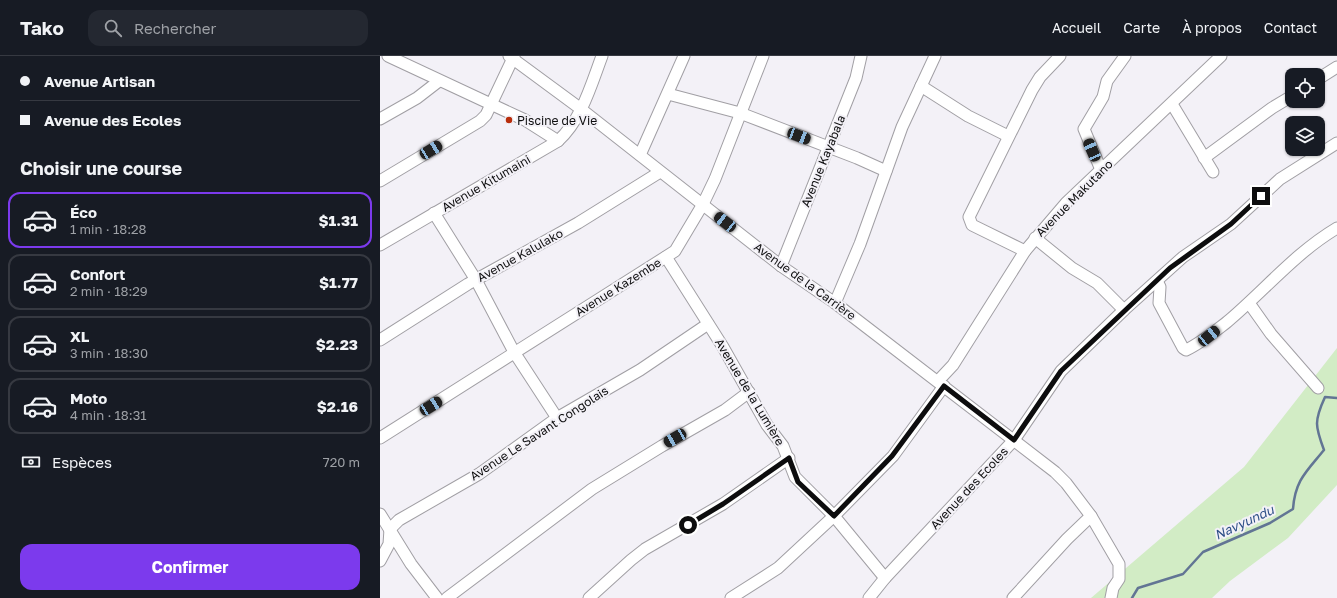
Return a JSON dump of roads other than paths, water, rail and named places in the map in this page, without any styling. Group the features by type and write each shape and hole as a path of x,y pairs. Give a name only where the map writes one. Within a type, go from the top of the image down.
{"street":[{"name":"Avenue Kitumaini","path":"380,246 558,141 566,133 581,109 602,56"},
{"path":"640,155 684,56"},
{"name":"Avenue Kazembe","path":"380,438 678,248 703,204 715,179 762,56"},
{"name":"Avenue Kayabala","path":"781,266 856,78 861,56"},
{"path":"835,303 860,244 902,126 935,56"},
{"path":"1025,251 972,225 969,221 969,217 1032,90 1040,77 1060,56"},
{"path":"1101,170 1084,129 1103,97 1107,81 1124,56"},
{"name":"Avenue Makutano","path":"731,598 778,568 834,516 892,456 941,384 1025,251 1035,238 1066,203 1221,56"},
{"path":"393,57 439,81 525,120 558,141"},
{"path":"380,181 480,121 488,111 512,57"},
{"name":"Avenue de la Carrière","path":"512,57 581,109 781,266 835,303 1055,472 1066,482 1091,516 1119,564 1119,579 1113,588 1111,598"},
{"path":"1325,75 1337,67"},
{"path":"380,119 417,98 439,81"},
{"path":"921,86 968,116 1008,136"},
{"path":"668,94 740,113 886,171"},
{"path":"1204,158 1272,108 1285,100"},
{"path":"1172,104 1213,172"},
{"name":"Avenue des Ecoles","path":"869,598 885,578 1014,440 1061,371 1124,310 1183,257 1231,224 1280,179 1337,143"},
{"name":"Avenue Kalulako","path":"380,340 476,280 578,223 660,172"},
{"path":"434,214 476,280 514,352 557,418"},
{"path":"1157,281 1160,287 1159,303 1185,350 1209,336 1249,303 1309,247 1337,228"},
{"path":"1035,238 1072,268 1097,283 1124,310"},
{"name":"Avenue de la Lumière","path":"666,257 723,347 789,458 798,482 834,516 885,578"},
{"path":"1249,303 1270,334 1318,388"},
{"name":"Avenue Le Savant Congolais","path":"390,529 399,520 498,461 557,418 640,370 708,324"},
{"path":"446,598 592,489 662,446 726,410 749,392"},
{"path":"590,598 645,549 723,504 789,458"},
{"path":"380,514 411,564 437,598"},
{"path":"1013,598 1067,539 1091,516"},
{"path":"380,560 389,544 390,529"}],"waterway":[{"name":"Navyundu","path":"1132,598 1138,588 1183,574 1203,552 1270,523 1293,509 1296,490 1299,483 1307,470 1324,450 1317,429 1317,418 1321,405 1325,397 1337,398"}],"place":[{"name":"Piscine de Vie","path":"509,120"}]}
